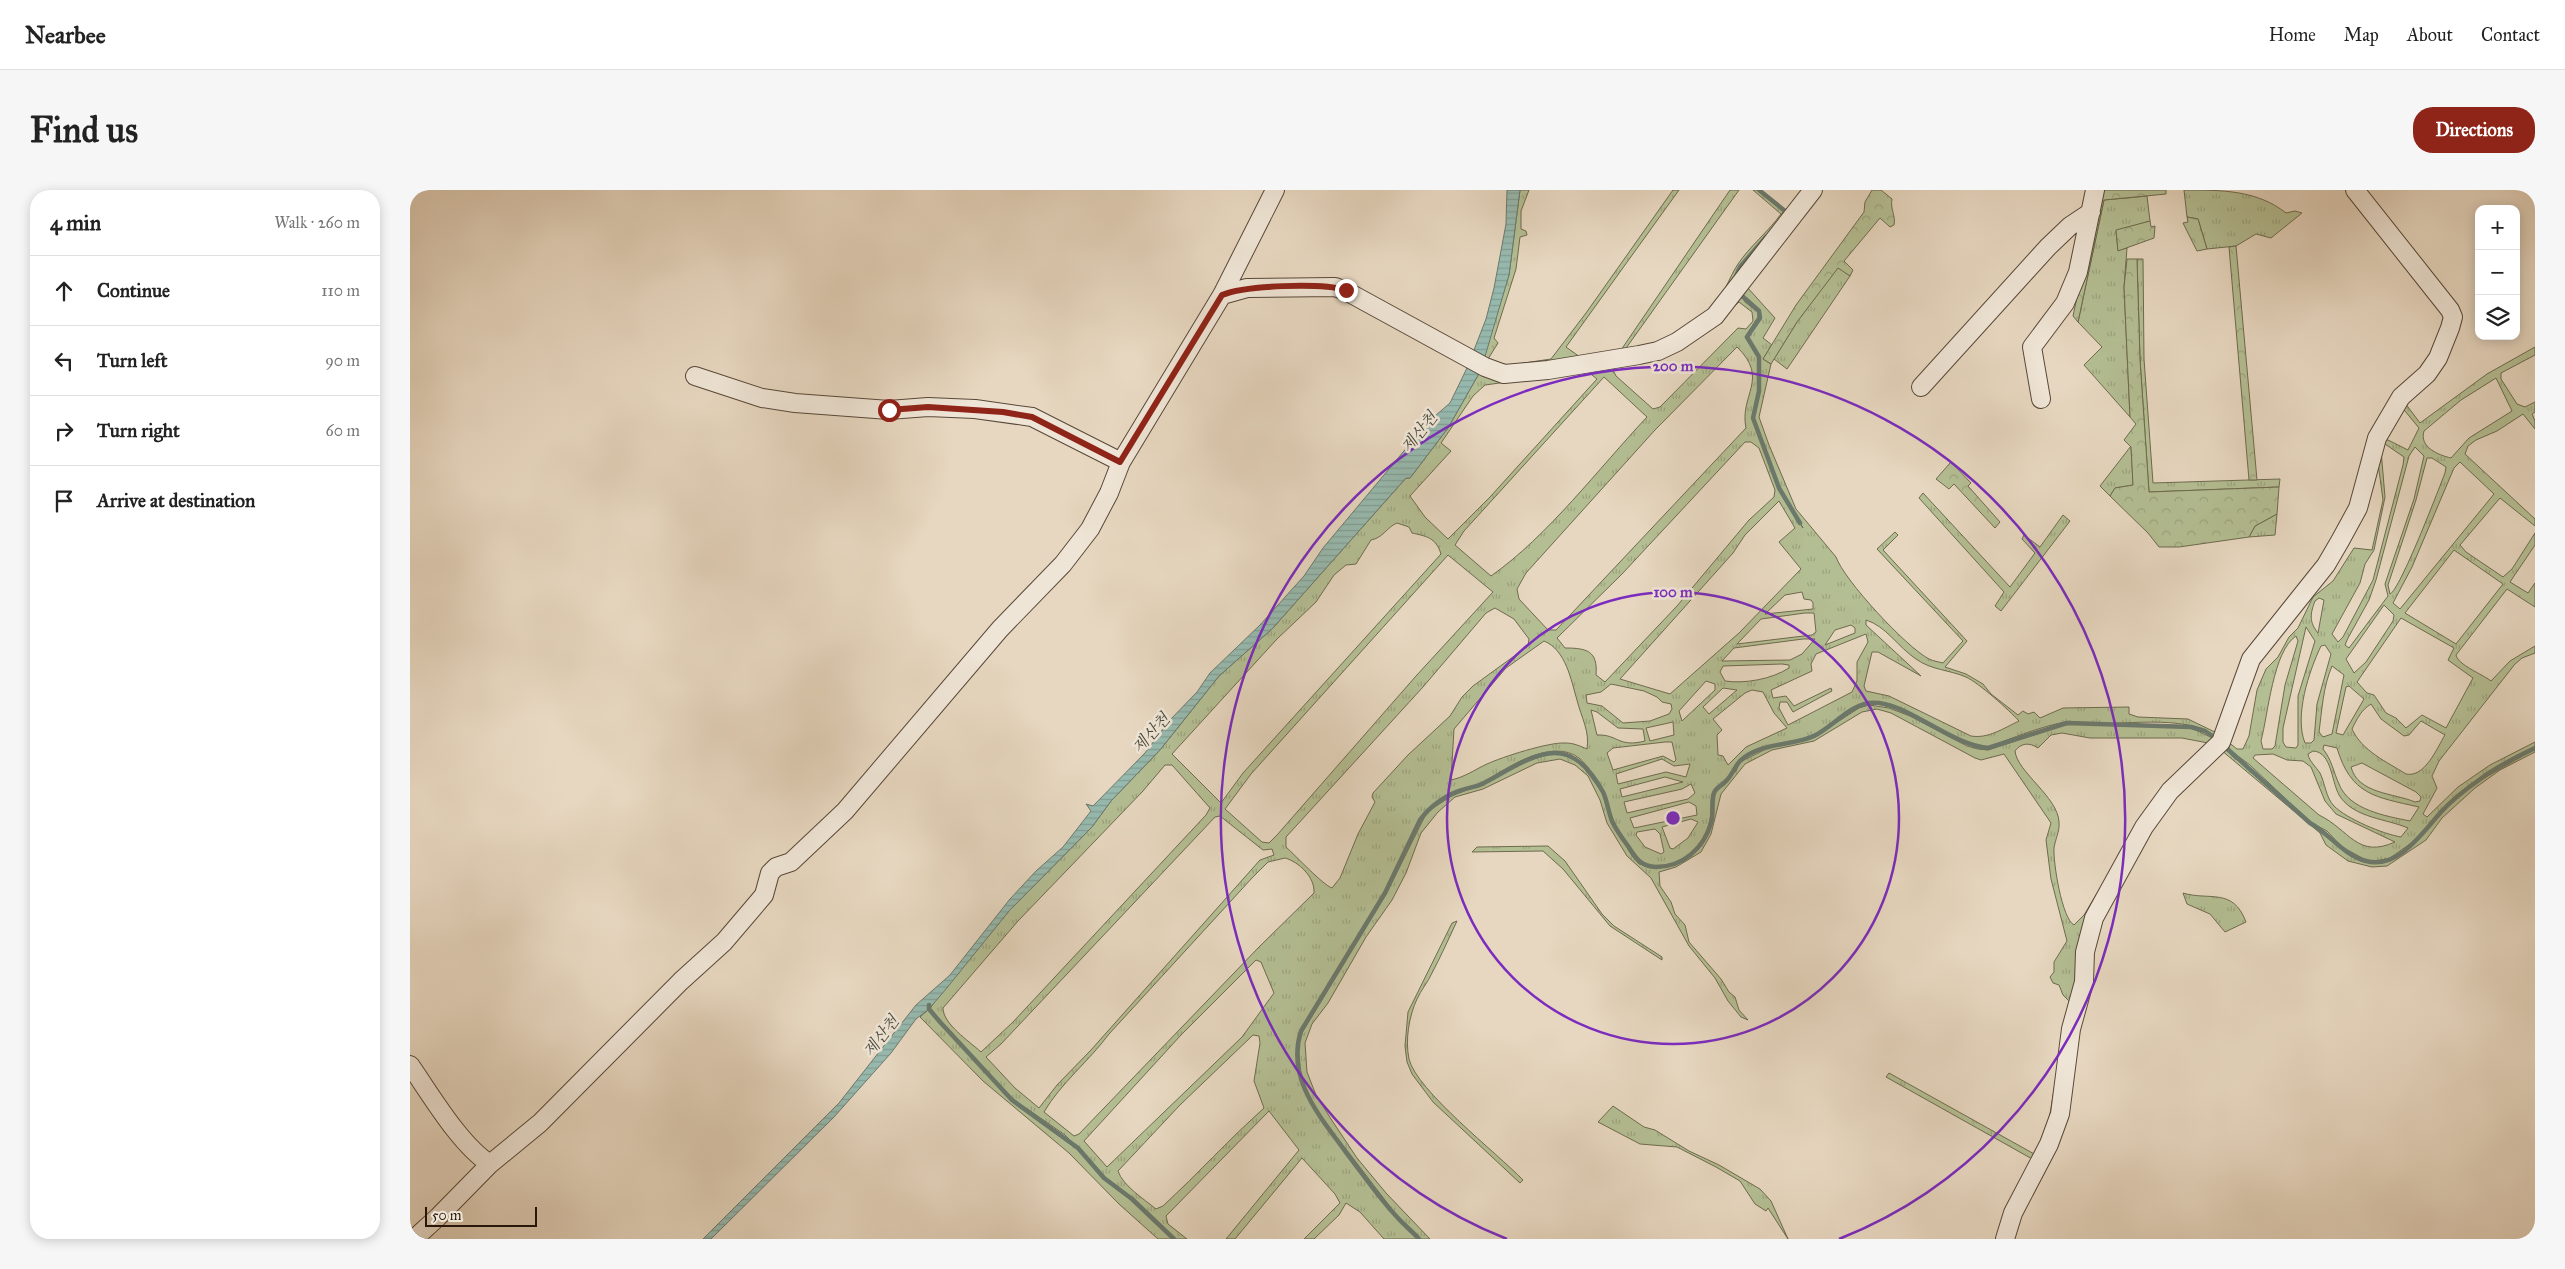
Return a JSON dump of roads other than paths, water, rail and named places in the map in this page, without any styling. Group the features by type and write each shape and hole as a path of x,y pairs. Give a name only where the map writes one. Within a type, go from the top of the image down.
{"street":[{"path":"414,1239 490,1164 540,1123 681,981 724,942 764,895 770,873 776,867 791,862 868,787 901,744 970,668 1000,629 1076,549 1100,511 1120,462 1222,295 1275,190"},
{"path":"1222,295 1247,288 1336,288 1346,290 1484,367 1504,374 1608,361 1658,351 1706,324 1813,190"},
{"path":"2041,399 2032,347 2065,302 2078,272 2096,190"},
{"path":"2005,1239 2013,1213 2049,1144 2060,1114 2072,1028 2084,982 2085,952 2094,918 2144,827 2170,791 2221,742 2251,659 2326,565 2358,508 2377,438 2393,408 2427,374 2444,347 2453,317 2450,310 2356,190"},
{"path":"1920,387 2048,247 2070,226 2091,212"},
{"path":"695,376 762,398 795,403 889,410 928,407 975,409 1032,417 1120,462"},
{"path":"410,1065 464,1140 478,1156 490,1164"}],"water":[{"path":"1507,190 1520,190 1509,275 1481,370 1448,428 1410,478 1406,478 1272,629 1219,676 1160,750 1111,801 1092,827 1009,911 946,989 929,1009 916,1019 891,1053 834,1117 711,1239 703,1239 839,1103 916,1005 950,975 1010,899 1036,871 1063,847 1091,811 1086,804 1093,806 1145,753 1169,721 1197,692 1210,673 1260,625 1304,576 1323,548 1409,445 1416,441 1435,416 1450,403 1467,368 1486,319 1506,224"}],"waterway":[{"path":"1759,190 1785,211 1782,218"},
{"path":"1735,279 1740,267 1766,237"},
{"path":"1741,295 1759,311 1760,318 1747,337 1759,357 1759,391 1753,418 1779,488 1800,523"},
{"path":"1419,1239 1377,1193 1316,1110 1301,1080 1298,1065 1298,1048 1301,1031 1385,893 1420,820 1433,806 1444,798 1481,784 1534,757 1549,753 1563,754 1577,760 1590,772 1606,798 1615,828 1636,858 1646,865 1656,867 1675,864 1698,848 1711,823 1715,791 1729,778 1740,761 1757,750 1814,736 1854,708 1869,703 1897,708 1958,739 1988,748 2067,723 2191,727 2205,731 2217,739"},
{"path":"2224,746 2310,823 2343,849 2366,861 2378,862 2389,860 2409,847 2445,808 2474,783 2535,748"},
{"path":"929,1005 929,1009 940,1022 1012,1100 1078,1148 1104,1178 1132,1199 1174,1239"}],"water label":[{"name":"제산천","path":"1419,432"},
{"name":"제산천","path":"1151,733"},
{"name":"제산천","path":"881,1036"}]}
